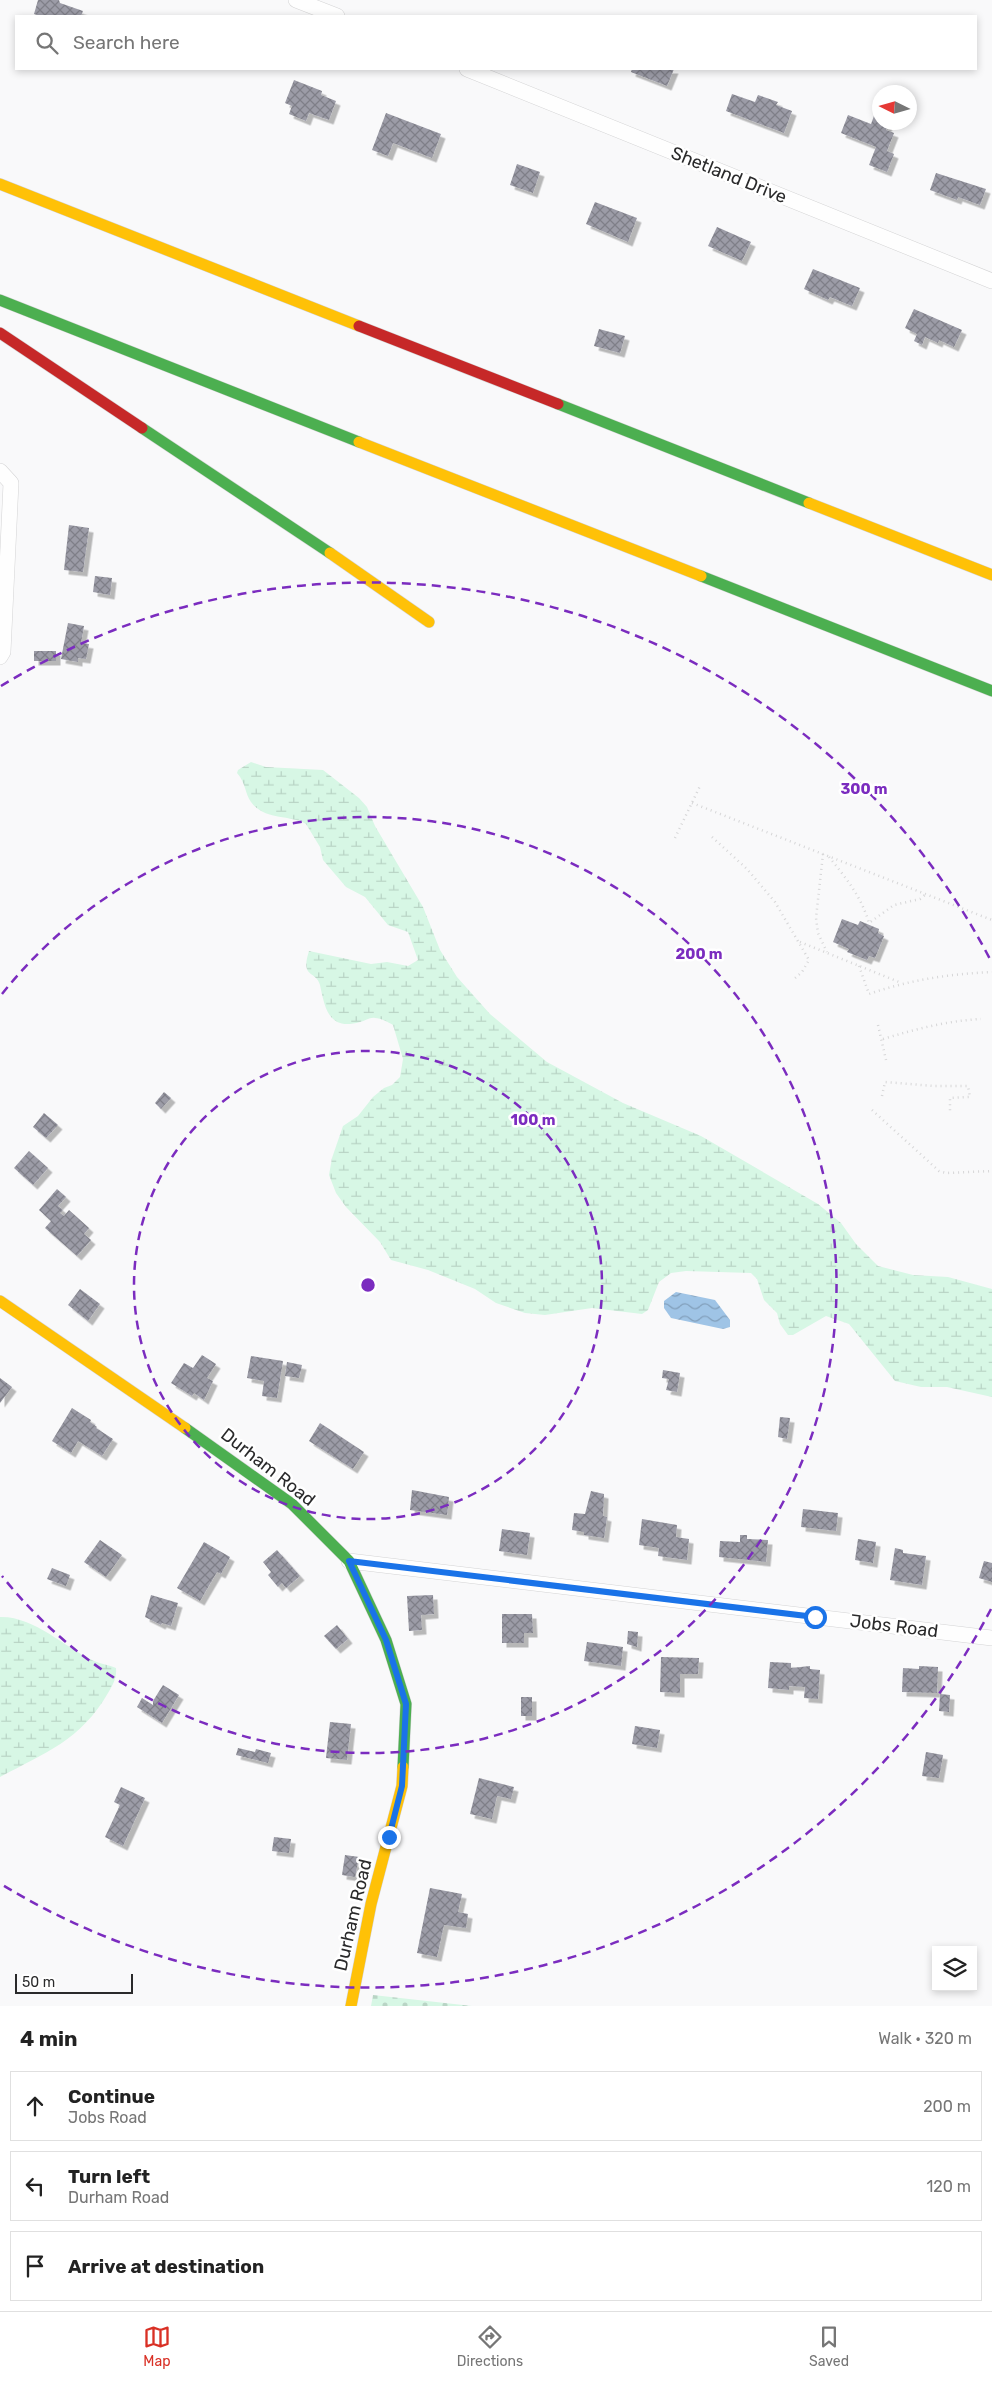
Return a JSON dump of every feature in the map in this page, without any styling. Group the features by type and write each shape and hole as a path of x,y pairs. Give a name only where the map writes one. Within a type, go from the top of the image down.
{"main road":[{"path":"0,184 992,575"},
{"path":"0,300 992,691"},
{"path":"0,333 359,572 429,622"},
{"name":"Durham Road","path":"0,1301 221,1452 292,1504 349,1561 386,1640 406,1704 402,1786 371,1904 351,2006"}],"street":[{"path":"298,1 334,15"},
{"name":"Shetland Drive","path":"469,70 992,281"},
{"path":"0,471 11,483 3,652 0,657"},
{"name":"Jobs Road","path":"349,1561 992,1638"}],"path":[{"path":"675,838 701,784"},
{"path":"692,803 992,920"},
{"path":"712,837 747,869 775,902 809,960 802,972 794,979"},
{"path":"824,854 816,918 818,934 827,953"},
{"path":"828,856 852,885 864,906 869,923 894,905 920,900 926,894"},
{"path":"798,942 900,983"},
{"path":"858,966 868,994 900,983 958,973 992,972"},
{"path":"883,1039 922,1027 952,1021 981,1019"},
{"path":"878,1024 883,1039 886,1060"},
{"path":"882,1096 885,1082 934,1086 968,1086 970,1097 950,1098 950,1111"},
{"path":"872,1110 939,1171 946,1173 992,1171"}],"green space":[{"path":"251,762 266,767 323,770 359,798 367,807 375,826 423,907 440,950 457,977 490,1014 547,1062 623,1103 701,1136 818,1204 841,1223 856,1244 878,1266 913,1275 948,1277 992,1289 992,1397 947,1387 921,1387 895,1381 849,1324 826,1316 793,1335 788,1335 780,1324 777,1313 764,1300 757,1279 751,1273 686,1271 671,1273 659,1282 648,1310 642,1314 592,1308 545,1315 525,1313 496,1303 475,1289 428,1270 391,1260 380,1242 346,1207 336,1193 329,1175 332,1158 343,1126 358,1116 373,1097 384,1088 392,1085 400,1077 403,1059 393,1025 377,1018 350,1024 335,1021 327,1010 318,980 307,970 306,966 309,951 371,964 387,962 408,966 418,960 408,932 388,925 365,897 346,887 323,860 320,847 306,824 270,815 257,808 251,802 237,773 238,770"},
{"path":"0,1617 25,1621 49,1633 94,1661 116,1668 116,1671 112,1687 86,1723 74,1734 61,1744 0,1777"},
{"path":"373,1995 472,2006 371,2006"}],"water":[{"path":"676,1292 715,1300 730,1320 730,1327 723,1329 671,1318 664,1308 664,1301"}],"building":[{"path":"38,0 59,0 60,3 83,11 81,15 34,14"},
{"path":"632,70 674,70 667,86 631,72"},
{"path":"294,80 322,91 321,95 336,101 329,120 309,113 306,121 289,114 292,106 285,103"},
{"path":"732,94 755,102 758,95 778,102 776,105 792,111 784,133 726,111"},
{"path":"386,113 441,134 432,158 393,143 388,156 372,150"},
{"path":"848,115 871,124 872,121 872,130 886,130 894,133 887,151 894,154 887,172 869,165 876,147 841,133"},
{"path":"517,164 540,172 533,193 510,185"},
{"path":"936,173 986,189 980,205 958,197 957,200 930,190"},
{"path":"595,202 637,218 628,242 586,224"},
{"path":"717,227 751,242 742,261 708,246"},
{"path":"813,269 860,288 852,306 830,297 828,300 804,289"},
{"path":"914,309 962,330 954,347 939,340 938,343 925,337 922,345 914,341 917,334 905,328"},
{"path":"599,329 625,336 620,353 594,346"},
{"path":"69,525 89,528 83,572 64,570"},
{"path":"95,576 112,578 110,595 93,592"},
{"path":"68,623 84,626 81,643 89,644 86,659 78,658 78,662 61,659"},
{"path":"34,651 56,651 56,661 34,661"},
{"path":"842,919 858,925 860,921 879,929 878,933 884,936 875,958 869,956 867,960 847,952 849,949 833,942"},
{"path":"164,1092 171,1098 161,1109 155,1103"},
{"path":"44,1113 58,1125 46,1138 33,1127"},
{"path":"29,1151 48,1168 33,1185 14,1168"},
{"path":"57,1189 66,1197 58,1206 63,1210 60,1213 64,1216 69,1210 89,1228 84,1234 91,1240 77,1256 45,1228 51,1221 39,1210"},
{"path":"80,1289 100,1304 88,1321 68,1305"},
{"path":"202,1355 216,1364 207,1378 213,1381 204,1400 194,1393 192,1396 171,1383 184,1363 193,1368"},
{"path":"251,1356 283,1361 277,1398 262,1396 264,1381 247,1378"},
{"path":"287,1362 302,1365 299,1378 285,1376"},
{"path":"663,1370 680,1373 677,1392 666,1390 669,1379 662,1378"},
{"path":"0,1378 12,1387 0,1403"},
{"path":"72,1408 91,1420 90,1422 96,1428 113,1439 102,1456 78,1441 71,1453 52,1441"},
{"path":"780,1417 790,1418 787,1439 778,1437"},
{"path":"320,1423 364,1452 353,1469 309,1441"},
{"path":"412,1490 449,1497 447,1515 410,1510"},
{"path":"591,1491 604,1494 603,1516 607,1517 604,1538 584,1535 584,1532 572,1530 574,1513 585,1514"},
{"path":"803,1509 838,1513 836,1531 801,1527"},
{"path":"642,1519 677,1525 676,1537 689,1539 687,1560 658,1556 659,1548 639,1545"},
{"path":"502,1529 530,1533 527,1555 499,1551"},
{"path":"740,1535 747,1535 747,1539 768,1540 766,1562 719,1557 720,1541 740,1542"},
{"path":"858,1539 876,1542 873,1563 855,1560"},
{"path":"100,1540 122,1555 106,1577 84,1562"},
{"path":"204,1542 230,1557 221,1574 217,1572 200,1601 177,1588"},
{"path":"895,1548 903,1550 903,1553 926,1556 922,1585 890,1580"},
{"path":"277,1550 300,1576 286,1588 282,1583 278,1587 268,1575 271,1572 263,1562"},
{"path":"984,1561 992,1563 992,1582 979,1578"},
{"path":"52,1568 70,1575 66,1586 47,1579"},
{"path":"151,1595 178,1603 171,1626 162,1623 161,1625 145,1617"},
{"path":"433,1595 434,1614 421,1615 422,1630 409,1631 407,1596"},
{"path":"502,1614 532,1614 533,1633 524,1633 524,1643 502,1643"},
{"path":"337,1625 348,1639 336,1649 324,1636"},
{"path":"628,1631 638,1632 637,1647 627,1644"},
{"path":"587,1642 623,1647 621,1666 584,1661"},
{"path":"661,1657 699,1658 698,1674 680,1674 680,1693 660,1692"},
{"path":"770,1662 791,1663 791,1668 810,1666 810,1669 820,1670 818,1699 804,1698 805,1687 789,1686 789,1690 768,1688"},
{"path":"919,1666 938,1667 937,1693 902,1692 903,1668 919,1669"},
{"path":"163,1685 179,1695 162,1723 137,1707 142,1698 153,1705 153,1701"},
{"path":"940,1694 950,1695 949,1712 939,1711"},
{"path":"521,1697 532,1697 532,1716 521,1716"},
{"path":"330,1722 351,1724 347,1760 326,1758"},
{"path":"635,1726 660,1730 657,1748 632,1744"},
{"path":"238,1748 255,1752 256,1749 271,1753 268,1763 236,1755"},
{"path":"926,1752 943,1755 939,1778 922,1776"},
{"path":"479,1778 514,1787 511,1799 497,1796 492,1819 470,1814"},
{"path":"121,1787 145,1798 123,1846 105,1837 120,1805 114,1802"},
{"path":"274,1837 291,1839 289,1853 272,1851"},
{"path":"345,1855 359,1857 355,1877 342,1875"},
{"path":"430,1888 462,1894 458,1912 468,1914 466,1928 444,1925 437,1957 417,1953"}],"traffic: fast":[{"path":"0,300 359,442"},
{"path":"558,404 809,503"},
{"path":"142,428 330,553"},
{"path":"701,576 992,691"},
{"path":"185,1428 292,1504 349,1561 386,1640 406,1704 403,1767"}],"traffic: slow":[{"path":"0,184 359,326"},
{"path":"359,442 701,576"},
{"path":"809,503 992,575"},
{"path":"330,553 429,622"},
{"path":"0,1301 185,1428"},
{"path":"351,2006 371,1904 402,1786 403,1767"}],"traffic: jam":[{"path":"359,326 558,404"},
{"path":"0,333 142,428"}],"route":[{"path":"389,1837 402,1786 406,1704 386,1640 349,1561 815,1617"}]}
